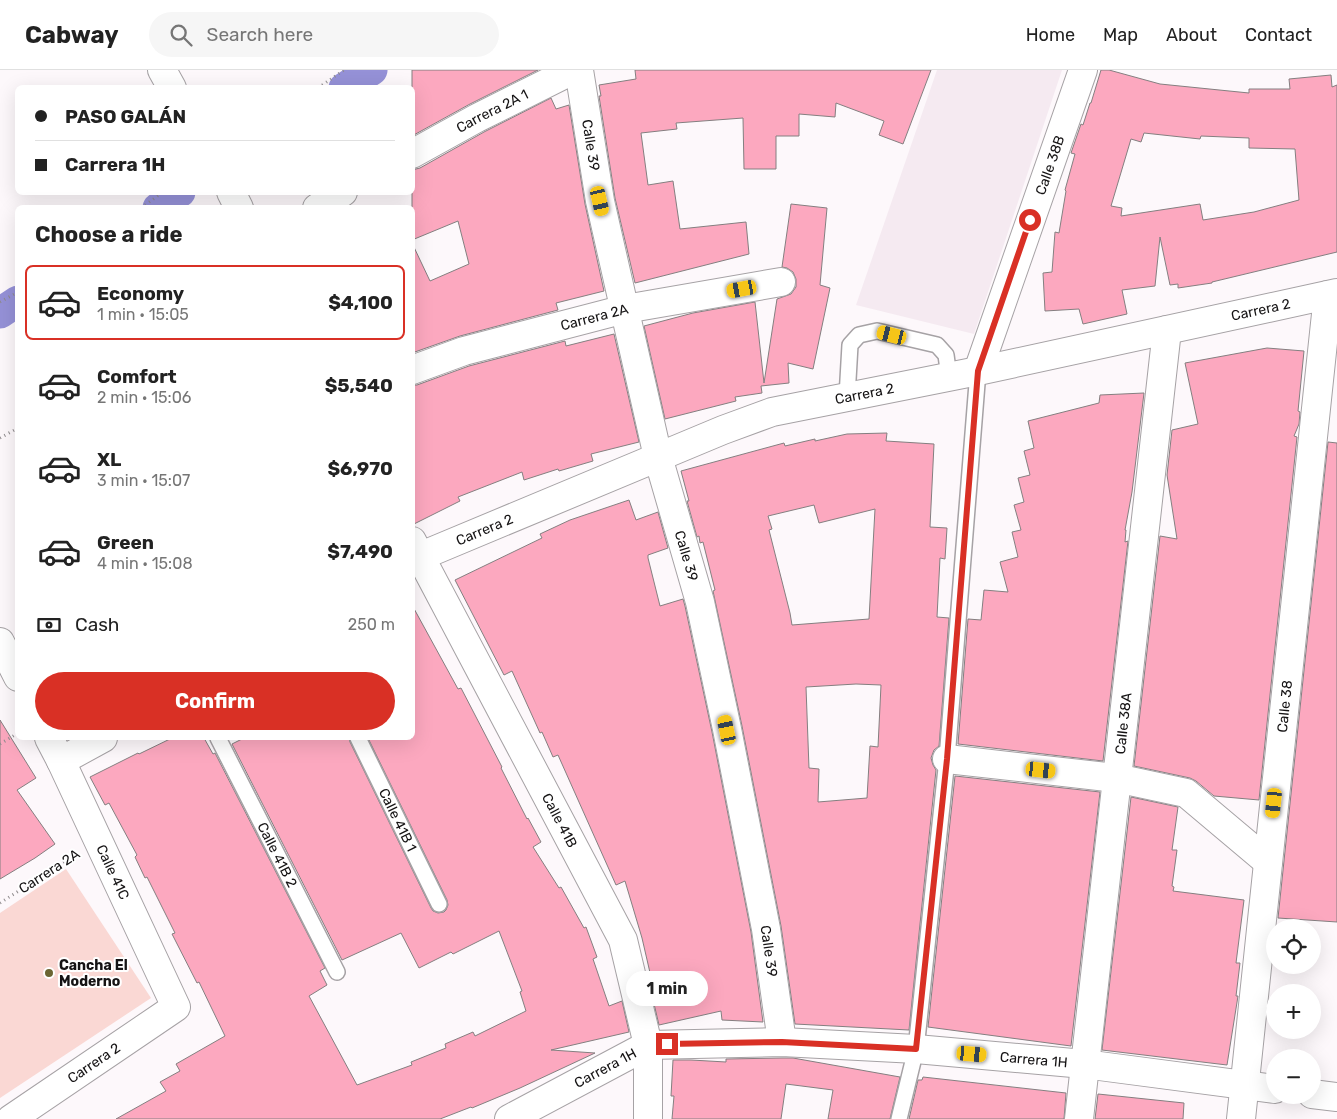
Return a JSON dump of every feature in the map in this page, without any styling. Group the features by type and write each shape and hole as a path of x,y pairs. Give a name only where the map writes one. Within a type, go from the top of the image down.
{"street":[{"path":"162,70 170,85"},
{"name":"Carrera 2A 1","path":"415,152 477,118 573,70"},
{"name":"Calle 39","path":"579,70 600,201 658,457 700,602 727,730 766,929 782,1042"},
{"name":"Calle 38B","path":"978,371 1083,70"},
{"path":"322,205 338,195"},
{"name":"Carrera 2A","path":"415,369 464,351 625,309 781,282"},
{"name":"Carrera 2","path":"415,553 772,412 978,371 1333,294"},
{"name":"Calle 38","path":"1241,1119 1268,862 1333,294"},
{"name":"Calle 38A","path":"1079,1119 1167,330"},
{"name":"Calle 41B","path":"415,553 623,940 648,1045 648,1119"},
{"path":"0,642 15,670"},
{"name":"Calle 41C","path":"50,740 176,1007"},
{"path":"61,761 99,740"},
{"path":"947,759 1116,778 1186,794 1268,862"},
{"name":"Carrera 2","path":"12,1119 176,1007"},
{"name":"Carrera 1H","path":"509,1119 648,1045 782,1042 916,1049 1084,1064 1266,1088"},
{"path":"1321,1095 1337,1097"}],"lane":[{"path":"847,397 850,345 859,335 878,331 937,346 946,355 949,377"},
{"name":"Calle 38B","path":"899,1119 916,1049 947,759 978,371"},
{"name":"Calle 41B 2","path":"219,740 337,972"},
{"name":"Calle 41B 1","path":"359,740 439,904"}],"path":[{"path":"322,85 344,70"},
{"path":"145,205 159,195"},
{"path":"0,302 15,294"},
{"path":"0,438 15,430"},
{"path":"0,744 15,735"},
{"name":"Carrera 2A","path":"0,902 98,840"}],"shaded area":[{"path":"937,70 1062,70 974,334 856,305"},
{"name":"Cancha El Moderno","path":"66,869 151,998 0,1098 0,913"}],"building":[{"path":"412,70 538,70 415,134 415,85 412,85"},
{"path":"635,70 931,70 903,144 879,135 884,121 836,103 835,117 799,114 799,136 776,136 776,169 744,169 743,118 676,123 677,129 641,133 648,185 673,181 680,229 746,222 749,254 635,283 615,198 599,96 601,96 599,85 636,79"},
{"path":"1101,70 1109,70 1160,84 1249,93 1249,89 1290,89 1289,79 1331,75 1332,87 1337,85 1337,252 1212,283 1178,288 1178,284 1170,285 1160,237 1155,286 1122,290 1127,314 1083,324 1079,309 1045,311 1043,273 1052,272 1055,232 1059,233 1065,190 1075,154 1071,153 1091,103","holes":["1144,133 1200,139 1201,136 1249,138 1249,148 1295,149 1299,200 1254,212 1203,220 1200,204 1121,216 1122,208 1111,206 1131,139 1141,142"]},
{"path":"551,98 556,109 569,105 585,204 604,291 556,303 558,310 460,336 415,352 415,249 430,281 469,264 458,221 415,239 415,205 412,205 412,195 415,195 415,169"},
{"path":"791,204 827,208 820,285 830,288 813,369 788,363 789,383 761,386 762,393 735,397 736,401 665,419 644,326 693,313 755,302 764,383 777,299 791,294 796,287 796,279 793,272 782,267"},
{"path":"614,334 639,442 591,454 593,461 559,471 558,469 524,480 522,472 458,497 460,501 415,524 415,385 469,366 565,341 566,346"},
{"path":"1267,348 1304,351 1298,411 1300,412 1299,424 1294,436 1297,437 1259,800 1214,796 1190,778 1134,766 1160,536 1177,539 1167,475 1172,430 1198,424 1185,363"},
{"path":"1144,393 1132,492 1125,530 1125,542 1128,541 1103,761 958,744 968,619 981,620 984,590 1008,592 1000,562 1018,557 1012,532 1021,530 1014,505 1024,502 1018,478 1030,475 1024,451 1034,448 1028,421 1099,403 1100,395"},
{"path":"887,433 886,441 934,444 930,527 947,528 945,559 940,558 937,617 949,618 939,746 934,750 931,758 936,770 909,1030 795,1024 781,926 742,726 713,591 715,590 703,542 700,543 699,536 697,537 681,471 784,443 785,446 847,434","holes":["814,505 819,523 875,509 869,619 792,625 769,530 772,529 768,516","856,684 881,685 878,747 870,746 867,798 818,802 819,769 809,768 806,687"]},
{"path":"1328,442 1337,443 1337,922 1321,921 1321,919 1278,918"},
{"path":"629,500 636,520 658,512 668,548 648,555 648,558 660,606 683,599 685,606 751,932 763,1022 722,1020 721,1011 659,1025 651,991 654,990 642,938 625,881 616,885 558,755 553,757 512,671 504,675 455,580 542,538 540,534 570,520"},
{"path":"415,610 458,689 461,688 527,819 541,842 533,847 559,888 561,887 584,928 586,927 597,957 593,959 609,1006 622,1001 629,1032 551,1050 595,1053 520,1088 440,1119 116,1119 166,1091 160,1082 180,1071 176,1064 225,1036 199,982 197,983 172,934 175,933 147,877 145,878 135,857 137,855 109,803 105,805 90,777 168,740 205,740 213,754 215,753 325,968 320,971 327,985 309,996 357,1085 412,1065 411,1062 446,1048 445,1044 473,1032 475,1036 526,1011 520,992 522,991 499,931 453,954 451,952 419,968 401,933 342,960 232,744 240,740 350,740 431,908 438,913 444,912 448,905 369,740 415,740"},
{"path":"0,720 36,778 17,790 55,844 0,879"},
{"path":"955,776 1100,792 1071,1046 928,1027"},
{"path":"1131,797 1178,807 1172,850 1177,850 1173,891 1244,900 1236,963 1240,963 1236,996 1238,996 1227,1065 1102,1050"},
{"path":"793,1058 900,1077 890,1119 828,1119 833,1090 786,1084 781,1119 672,1119 674,1096 671,1096 673,1060 726,1062 726,1059"},
{"path":"923,1077 1066,1093 1064,1119 909,1119 918,1080 922,1080"},
{"path":"1098,1094 1184,1103 1183,1119 1095,1119"}],"waterway":[{"path":"349,85 372,70"},
{"path":"162,205 176,195"},
{"path":"0,313 15,303"}],"place":[{"name":"Cancha El Moderno","path":"49,973"}],"route":[{"path":"667,1044 782,1042 916,1049 947,759 978,371 1030,220"}]}
